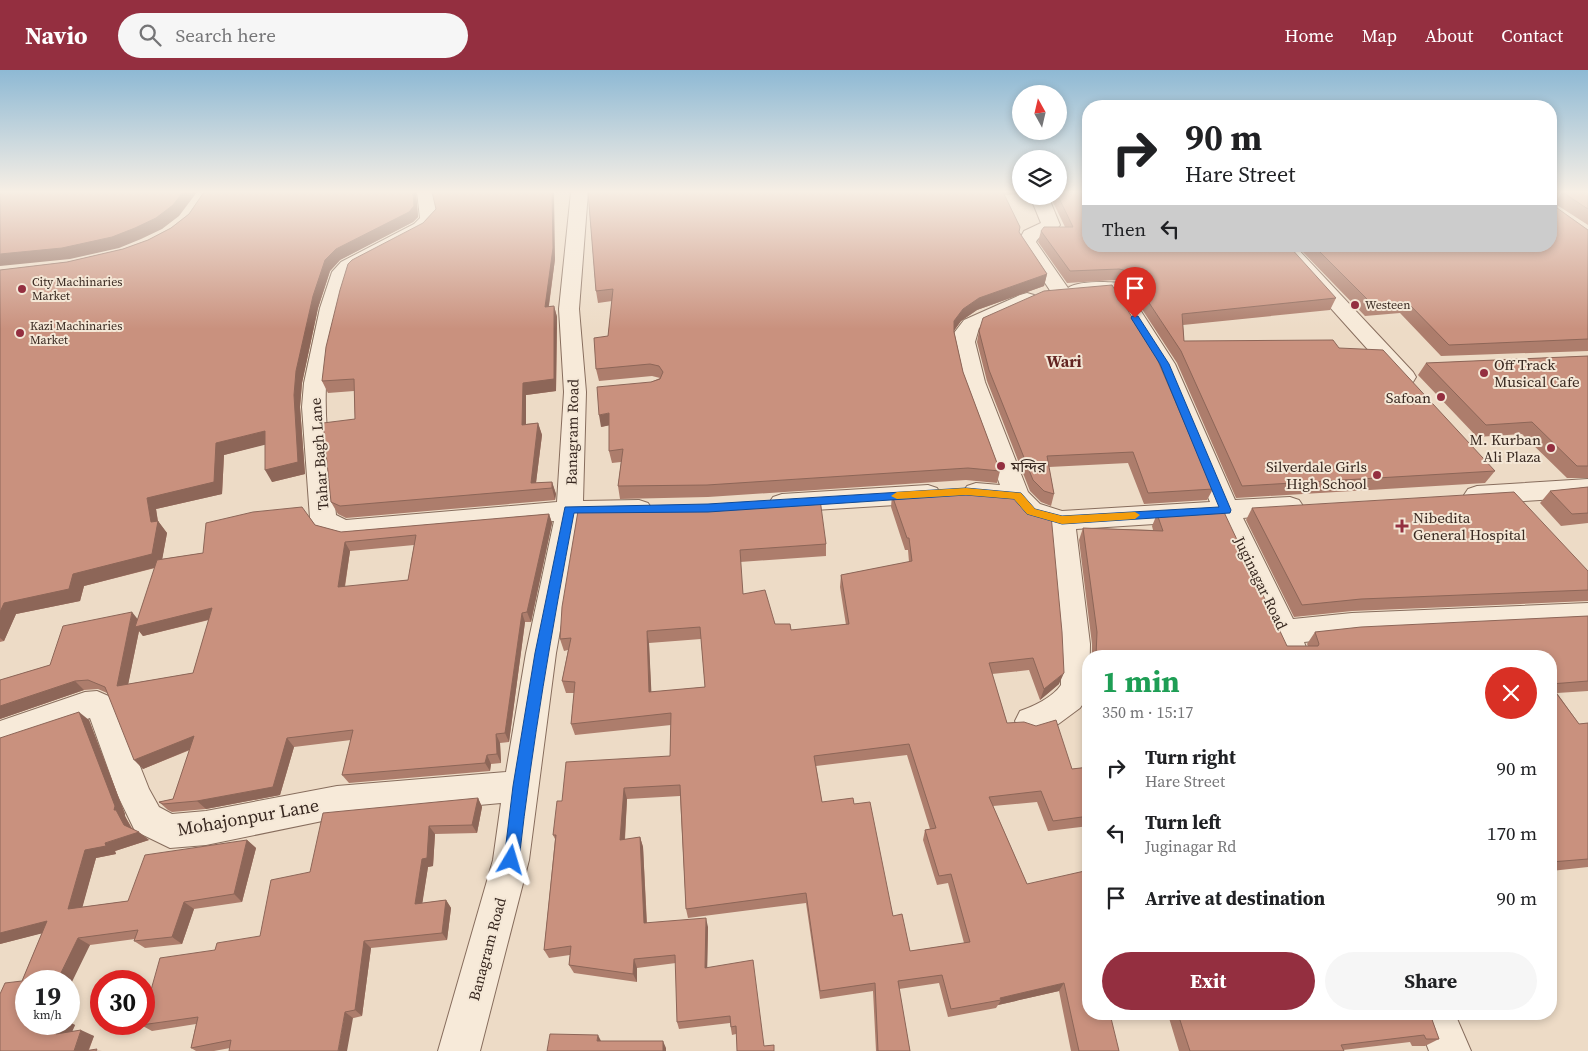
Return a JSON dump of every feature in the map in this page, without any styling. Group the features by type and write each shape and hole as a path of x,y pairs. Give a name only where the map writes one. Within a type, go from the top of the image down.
{"street":[{"name":"Tahar Bagh Lane","path":"401,238 348,266 342,272 330,308 315,383 314,407 324,518 330,526 346,530 569,510"},
{"name":"Banagram Road","path":"459,1051 511,860 520,786 541,653 569,510 574,444 585,391 569,309 571,266 576,238"},
{"path":"1028,238 1027,242 1060,291 1036,295 971,324 965,333 964,342 974,382 1017,496 1031,512 1062,520 1314,505"},
{"path":"1290,252 1421,395"},
{"name":"Juginagar Road","path":"1060,291 1116,288 1164,364 1226,510 1290,644"},
{"path":"1395,367 1424,366"},
{"path":"1492,472 1530,514"},
{"path":"1452,496 1588,488"},
{"path":"754,505 952,492 1017,496"},
{"path":"569,510 661,509"},
{"path":"1031,721 1046,716 1062,705 1069,699 1077,687 1076,644 1062,520"},
{"path":"1290,644 1352,625 1588,614"},
{"name":"Mohajonpur Lane","path":"0,735 85,705 97,704 102,708 135,796 147,819 170,831 206,828 337,802 520,786"},
{"path":"1437,1020 1450,1051"}],"building":[{"path":"0,238 108,238 62,248 0,254"},
{"path":"152,238 358,238 336,249 325,260 313,296 296,371 294,395 298,462 265,470 265,431 216,443 214,482 147,498 151,522 158,521 152,554 73,574 69,589 4,603 0,612 0,270 67,262 123,249"},
{"path":"395,238 553,238 545,307 554,306 554,379 523,383 522,425 538,423 531,483 552,482 552,488 340,506 331,502 323,423 355,419 354,379 322,381 326,347 340,290 348,264 352,260"},
{"path":"592,238 1023,238 1047,274 979,298 963,309 954,321 954,332 963,372 1000,471 968,468 707,485 618,486 623,449 609,451 609,413 599,415 597,387 651,382 660,379 663,372 659,366 650,364 596,369 594,338 608,336 613,289 596,291"},
{"path":"1046,238 1082,238 1082,252 1294,252 1336,298 1182,314 1184,341 1333,340 1339,348 1383,350 1495,471 1242,486 1181,351 1128,271 1119,269 1070,271"},
{"path":"1557,238 1588,238 1588,339 1449,345 1407,302 1372,304 1320,252 1557,252"},
{"path":"1112,285 1155,354 1213,489 1148,493 1133,452 1047,456 1054,494 1044,491 1033,480 989,370 979,331 983,318 1044,291"},
{"path":"1588,356 1588,466 1577,466 1532,422 1486,425 1426,363"},
{"path":"1588,487 1588,513 1572,514 1550,491"},
{"path":"968,490 1012,494 1025,508 1051,515 1064,673 1044,689 1033,658 989,663 1007,723 1024,722 1036,726 1056,720 1072,769 1082,768 1082,817 1053,821 1041,791 989,797 1027,884 1082,872 1082,1020 1111,1020 1119,1051 1079,1051 1064,983 1000,998 1001,1000 951,1009 942,975 898,981 910,1051 878,1051 875,983 820,991 806,893 686,909 680,785 624,788 620,840 640,837 644,923 706,918 705,968 753,960 764,1046 774,1045 774,1051 737,1051 736,1026 731,1027 730,1016 677,1022 675,955 634,959 633,974 569,965 571,946 544,950 556,835 553,835 557,801 562,801 566,762 670,756 671,713 571,724 575,682 562,681 571,638 560,639 562,607 578,511 707,507 820,499 826,544 740,550 743,594 765,590 775,624 790,624 791,630 849,624 841,575 912,561 909,538 907,538 892,495","holes":["700,627 705,687 649,692 647,631","909,744 936,828 925,830 939,876 951,874 970,942 910,951 902,914 893,916 870,802 854,804 853,798 822,802 814,756"]},
{"path":"1514,492 1588,571 1588,590 1361,599 1302,605 1252,508"},
{"path":"302,507 315,525 341,532 549,514 527,612 522,613 505,733 496,734 497,754 487,755 485,763 342,775 353,730 287,738 273,787 197,801 163,804 159,802 173,799 194,736 134,760 105,687 88,680 75,681 0,706 0,680 50,665 63,626 132,612 117,686 193,673 212,608 135,627 157,560 203,553 206,523 253,512","holes":["416,535 408,580 338,587 345,542"]},
{"path":"1223,510 1287,646 1318,646 1315,632 1361,627 1588,616 1588,681 1557,684 1557,650 1096,650 1097,632 1083,528 1163,531 1157,514"},
{"path":"1557,694 1579,724 1588,723 1588,859 1557,862"},
{"path":"79,712 115,806 114,810 116,810 124,825 139,832 105,843 106,846 85,850 68,909 128,901 145,855 247,840 234,894 184,902 172,937 134,941 138,930 78,938 62,970 27,970 47,921 0,933 0,738"},
{"path":"478,798 472,825 429,826 427,858 422,859 415,904 446,900 442,933 364,941 355,1010 345,1012 338,1051 229,1051 231,1040 191,1048 198,1017 155,1023 155,976 160,958 215,950 217,943 260,936 271,880 310,872 323,813"},
{"path":"15,982 15,1035 79,1035 74,1051 0,1051 0,994 5,983"},
{"path":"1180,1020 1432,1020 1439,1039 1426,1039 1424,1035 1341,1045 1344,1051 1190,1051"},
{"path":"550,1034 598,1035 597,1041 663,1041 663,1051 547,1051"}],"slow traffic":[{"path":"897,496 966,491 1017,496 1031,512 1062,520 1135,515"}],"place":[{"name":"City Machinaries Market","path":"22,289"},
{"name":"Westeen","path":"1355,305"},
{"name":"Kazi Machinaries Market","path":"20,333"},
{"name":"Off Track Musical Cafe","path":"1484,373"},
{"name":"Safoan","path":"1441,397"},
{"name":"M. Kurban Ali Plaza","path":"1551,448"},
{"name":"মন্দির","path":"1001,466"},
{"name":"Silverdale Girls High School","path":"1377,475"},
{"name":"Nibedita General Hospital","path":"1402,526"}],"district":[{"name":"Wari","path":"1064,361"}],"route":[{"path":"511,860 520,786 541,653 569,510 708,508 966,491 1017,496 1031,512 1062,520 1226,510 1164,364 1135,318"}]}
